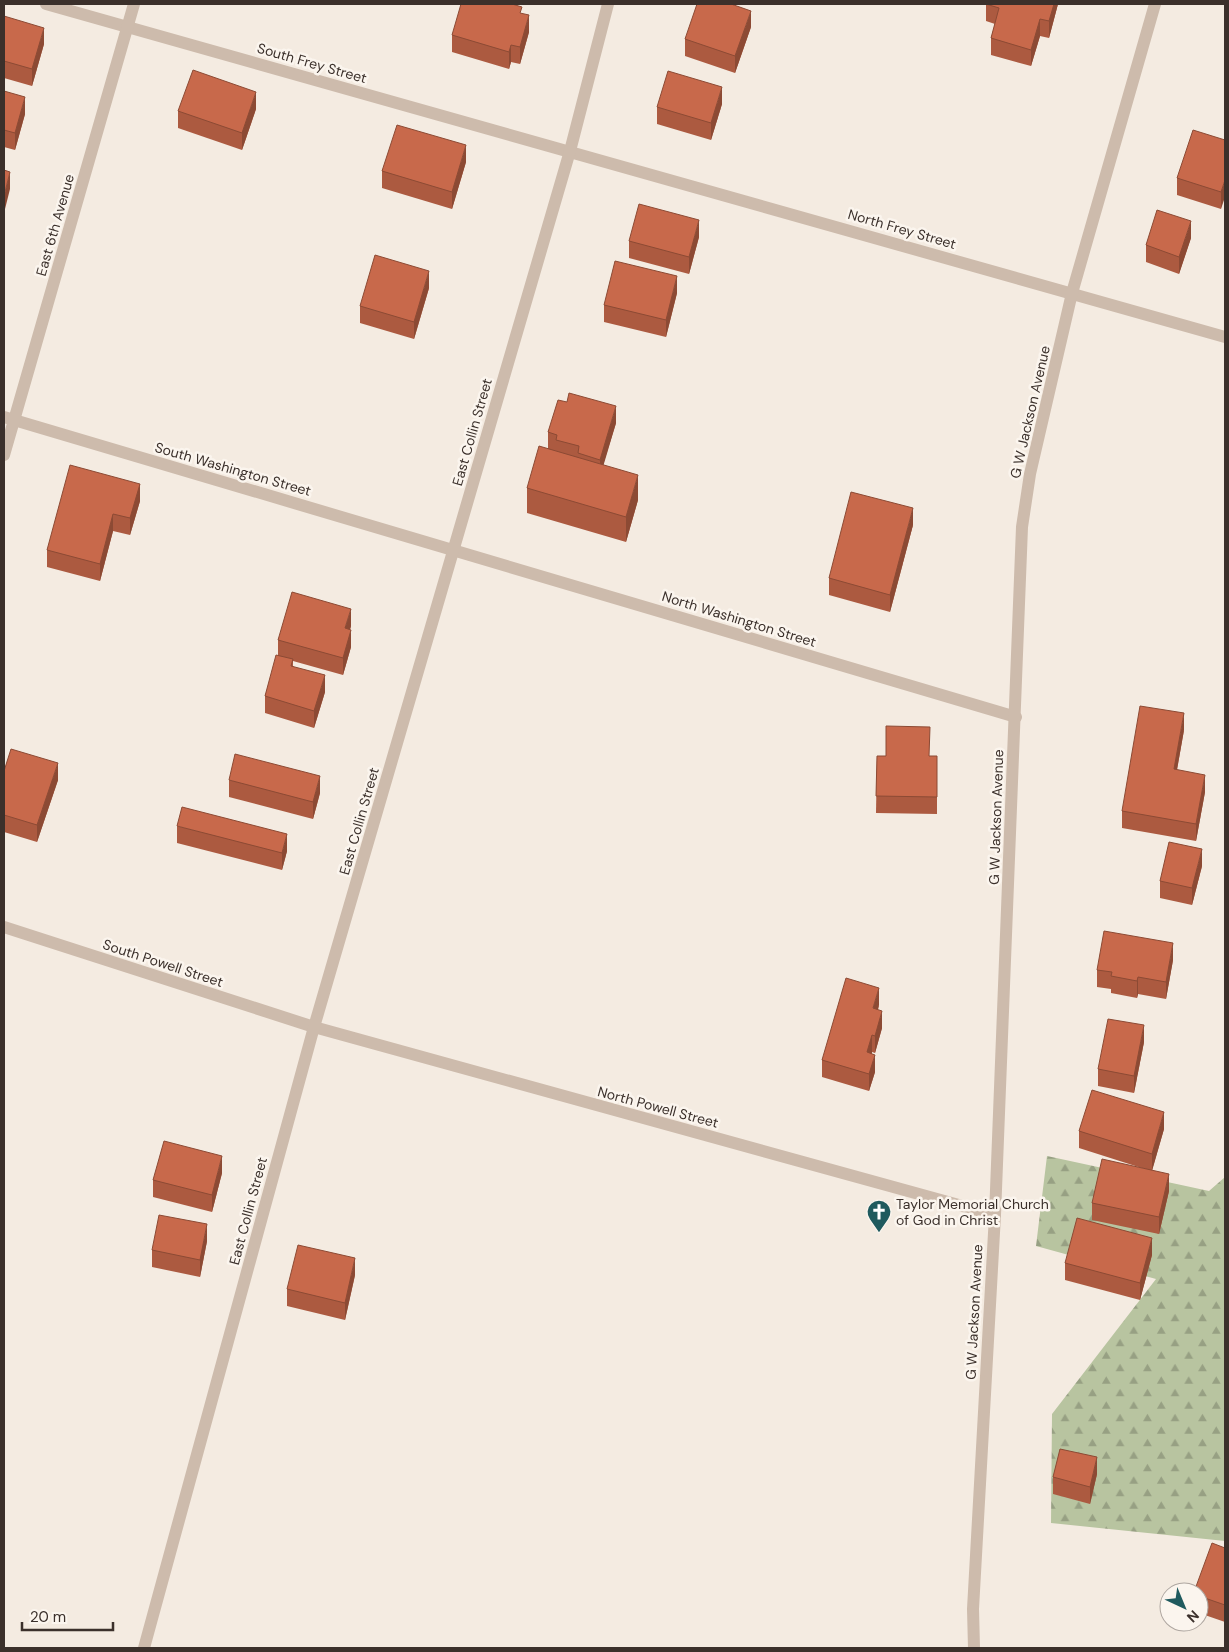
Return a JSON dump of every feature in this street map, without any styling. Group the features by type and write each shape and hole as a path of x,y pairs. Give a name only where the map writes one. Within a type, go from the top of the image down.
{"street":[{"name":"South Frey Street","path":"46,4 570,151"},
{"name":"East 6th Avenue","path":"4,455 9,418 134,4"},
{"name":"East Collin Street","path":"144,1648 314,1027 570,151 608,4"},
{"name":"G W Jackson Avenue","path":"974,1648 973,1609 995,1215 1022,527 1030,474 1072,293 1154,4"},
{"name":"North Frey Street","path":"570,151 1225,337"},
{"name":"South Washington Street","path":"9,418 454,550"},
{"name":"North Washington Street","path":"454,550 1016,717"},
{"name":"South Powell Street","path":"4,927 314,1027"},
{"name":"North Powell Street","path":"314,1027 995,1215"}],"green space":[{"path":"1047,1156 1209,1191 1225,1177 1225,1541 1051,1523 1052,1414 1156,1279 1036,1246"}],"building":[{"path":"461,4 512,4 522,7 520,13 529,15 520,47 511,45 509,52 452,35"},
{"path":"697,4 731,4 751,11 735,56 685,39"},
{"path":"986,4 1054,4 1049,21 1040,19 1031,50 991,38 999,8"},
{"path":"4,16 44,28 32,69 4,61"},
{"path":"193,70 256,92 242,133 178,111"},
{"path":"668,71 722,87 711,123 657,107"},
{"path":"4,91 25,97 15,133 4,130"},
{"path":"397,125 466,145 452,192 382,171"},
{"path":"1193,130 1225,140 1225,180 1221,192 1177,178"},
{"path":"4,170 10,172 4,196"},
{"path":"639,204 699,220 689,257 629,241"},
{"path":"1157,210 1191,221 1179,257 1146,245"},
{"path":"375,255 429,271 414,322 360,306"},
{"path":"615,261 677,276 666,320 604,305"},
{"path":"569,393 616,406 600,460 578,453 579,446 556,440 557,435 548,432 558,400 567,402"},
{"path":"539,446 638,475 626,517 527,488"},
{"path":"70,465 140,484 130,518 113,514 100,564 47,550"},
{"path":"851,492 913,508 890,595 829,578"},
{"path":"292,592 351,609 345,628 351,630 343,658 278,640"},
{"path":"276,655 293,659 291,666 325,675 314,711 265,696"},
{"path":"1140,706 1184,713 1174,769 1205,775 1196,824 1122,811"},
{"path":"886,726 930,727 929,756 937,756 937,797 876,796 877,756 886,756"},
{"path":"11,749 58,763 37,825 4,815 4,771"},
{"path":"235,754 320,776 313,802 229,780"},
{"path":"182,807 287,834 282,853 177,826"},
{"path":"1169,842 1202,849 1192,888 1160,881"},
{"path":"1104,931 1173,943 1166,982 1138,977 1137,981 1111,976 1112,972 1097,970"},
{"path":"846,978 879,988 873,1008 882,1011 875,1036 872,1035 867,1052 875,1055 869,1074 822,1060"},
{"path":"1108,1019 1144,1025 1134,1076 1098,1069"},
{"path":"1092,1090 1164,1112 1152,1154 1079,1131"},
{"path":"164,1141 222,1156 212,1195 153,1180"},
{"path":"1102,1159 1169,1174 1159,1217 1092,1203"},
{"path":"159,1215 207,1224 200,1260 152,1250"},
{"path":"1077,1218 1152,1238 1140,1283 1065,1263"},
{"path":"298,1245 355,1258 345,1303 287,1289"},
{"path":"1060,1449 1097,1457 1090,1487 1053,1477"},
{"path":"1212,1543 1225,1548 1225,1605 1209,1599 1209,1582 1198,1582"}],"place":[{"name":"Taylor Memorial Church of God in Christ","path":"879,1233"}]}
